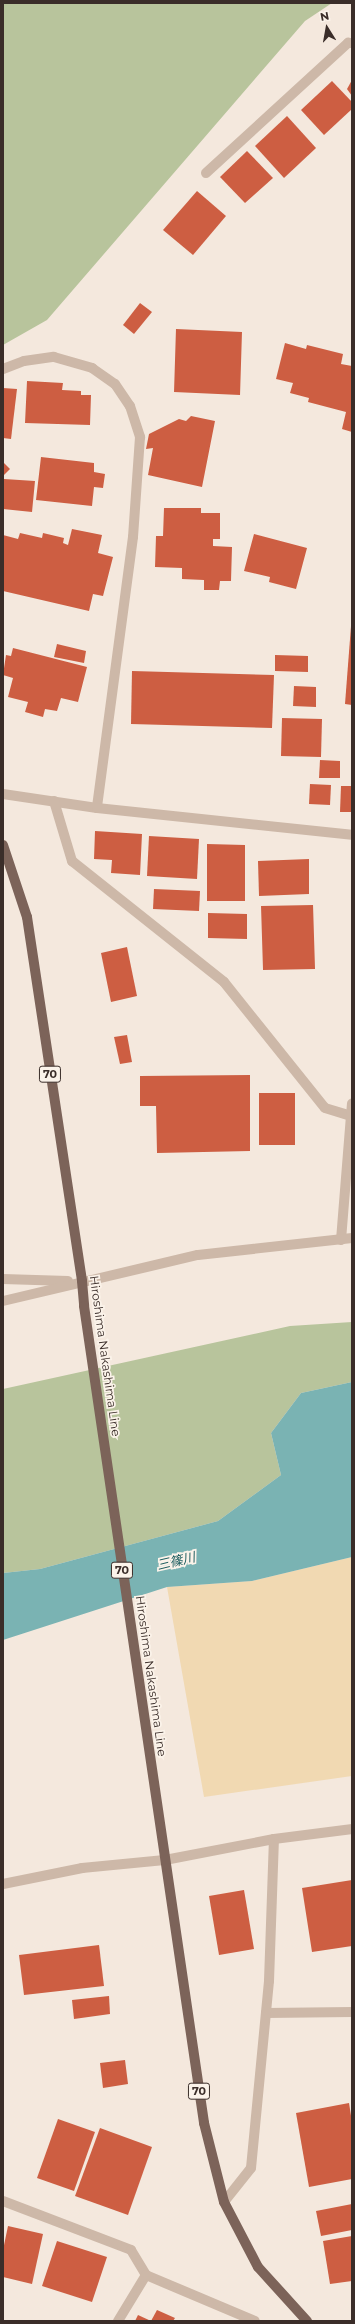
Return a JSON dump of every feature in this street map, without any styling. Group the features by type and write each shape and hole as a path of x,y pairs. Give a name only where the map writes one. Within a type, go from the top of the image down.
{"main road":[{"name":"Hiroshima Nakashima Line","path":"3,845 27,917 82,1281 84,1306 160,1834 204,2123 224,2202 258,2268 307,2321"}],"street":[{"path":"206,173 348,43 352,43"},
{"path":"3,369 24,361 54,357 92,368 115,384 130,406 140,437 133,537 97,808"},
{"path":"3,794 97,808 352,835"},
{"path":"54,801 72,861 224,982 325,1108 351,1116"},
{"path":"340,1240 352,1103"},
{"path":"3,1301 82,1281 198,1255 352,1238"},
{"path":"3,1279 82,1281"},
{"path":"3,1884 82,1868 165,1860 274,1839 352,1829"},
{"path":"224,2202 251,2168 270,1981 274,1839"},
{"path":"266,2014 352,2012"},
{"path":"3,2201 131,2250 146,2274 255,2321"},
{"path":"118,2321 146,2274"}],"green space":[{"path":"3,3 332,3 305,21 47,320 3,345"},
{"path":"352,1322 352,1382 301,1393 271,1433 281,1475 218,1521 40,1569 3,1573 3,1389 290,1326"}],"sand":[{"path":"352,1557 352,1776 204,1797 167,1587 252,1581"}],"water":[{"name":"三篠川","path":"352,1382 352,1557 252,1581 167,1587 3,1640 3,1573 40,1569 218,1521 281,1475 271,1433 301,1393"}],"building":[{"path":"352,80 352,96 347,89"},
{"path":"332,81 352,102 352,109 324,135 301,110"},
{"path":"287,116 316,148 284,178 255,146"},
{"path":"247,151 273,178 245,203 220,177"},
{"path":"197,191 226,216 193,255 163,230"},
{"path":"140,303 152,312 134,334 123,325"},
{"path":"176,329 242,332 240,395 174,392"},
{"path":"285,343 306,349 307,345 343,354 341,364 352,366 352,432 342,429 346,412 308,402 309,398 290,393 293,383 276,379"},
{"path":"27,381 63,383 62,390 81,391 81,395 91,395 90,425 25,423"},
{"path":"3,388 17,389 11,439 3,438"},
{"path":"191,416 215,421 202,487 148,475 153,448 146,449 149,434 179,419 186,421"},
{"path":"41,457 94,463 94,472 105,474 103,488 94,487 92,506 36,500"},
{"path":"3,462 10,469 3,476"},
{"path":"4,479 35,481 32,512 3,509"},
{"path":"164,508 201,508 201,513 220,513 220,539 213,539 213,546 232,547 231,581 220,581 219,590 204,590 204,580 182,579 182,568 155,567 156,536 163,536"},
{"path":"72,529 102,535 98,553 113,557 103,596 93,594 89,611 3,591 3,535 18,539 20,533 42,538 43,533 64,538 63,543 68,545"},
{"path":"254,534 307,548 296,589 269,582 270,577 244,571"},
{"path":"352,626 352,705 345,704"},
{"path":"57,644 86,651 84,663 54,657"},
{"path":"13,648 87,667 78,702 61,698 57,711 45,709 43,717 25,712 28,702 8,697 13,678 3,675 6,655 11,656"},
{"path":"275,655 308,656 308,672 275,671"},
{"path":"132,671 274,675 272,728 131,724"},
{"path":"294,686 316,687 316,707 293,706"},
{"path":"282,718 322,719 321,757 281,756"},
{"path":"320,760 340,761 340,778 319,778"},
{"path":"310,784 331,785 330,805 309,804"},
{"path":"341,786 352,786 352,812 340,812"},
{"path":"95,831 142,834 140,875 111,873 112,860 94,859"},
{"path":"149,836 199,839 197,879 147,876"},
{"path":"207,844 245,845 245,901 207,901"},
{"path":"309,859 309,894 259,896 258,861"},
{"path":"154,889 200,891 199,911 153,909"},
{"path":"313,905 315,969 263,970 261,906"},
{"path":"208,913 247,914 247,939 208,938"},
{"path":"127,947 137,996 111,1002 101,953"},
{"path":"127,1035 132,1062 120,1064 114,1037"},
{"path":"250,1075 250,1151 157,1153 156,1106 140,1106 140,1076"},
{"path":"259,1093 295,1093 295,1145 259,1145"},
{"path":"352,1880 352,1946 312,1952 302,1888"},
{"path":"244,1890 254,1949 219,1955 209,1896"},
{"path":"99,1945 104,1986 24,1995 19,1955"},
{"path":"109,1996 110,2014 74,2019 72,2000"},
{"path":"125,2060 128,2084 103,2088 100,2063"},
{"path":"349,2103 352,2122 352,2179 309,2187 296,2113"},
{"path":"58,2119 95,2132 74,2191 37,2178"},
{"path":"100,2128 152,2147 128,2215 75,2196"},
{"path":"352,2204 352,2230 321,2236 316,2211"},
{"path":"8,2226 43,2234 32,2284 3,2277 3,2250"},
{"path":"352,2236 352,2281 330,2284 323,2241"},
{"path":"57,2241 107,2257 92,2302 42,2286"},
{"path":"157,2310 175,2318 173,2321 151,2321"},
{"path":"138,2315 151,2321 135,2321"}]}
